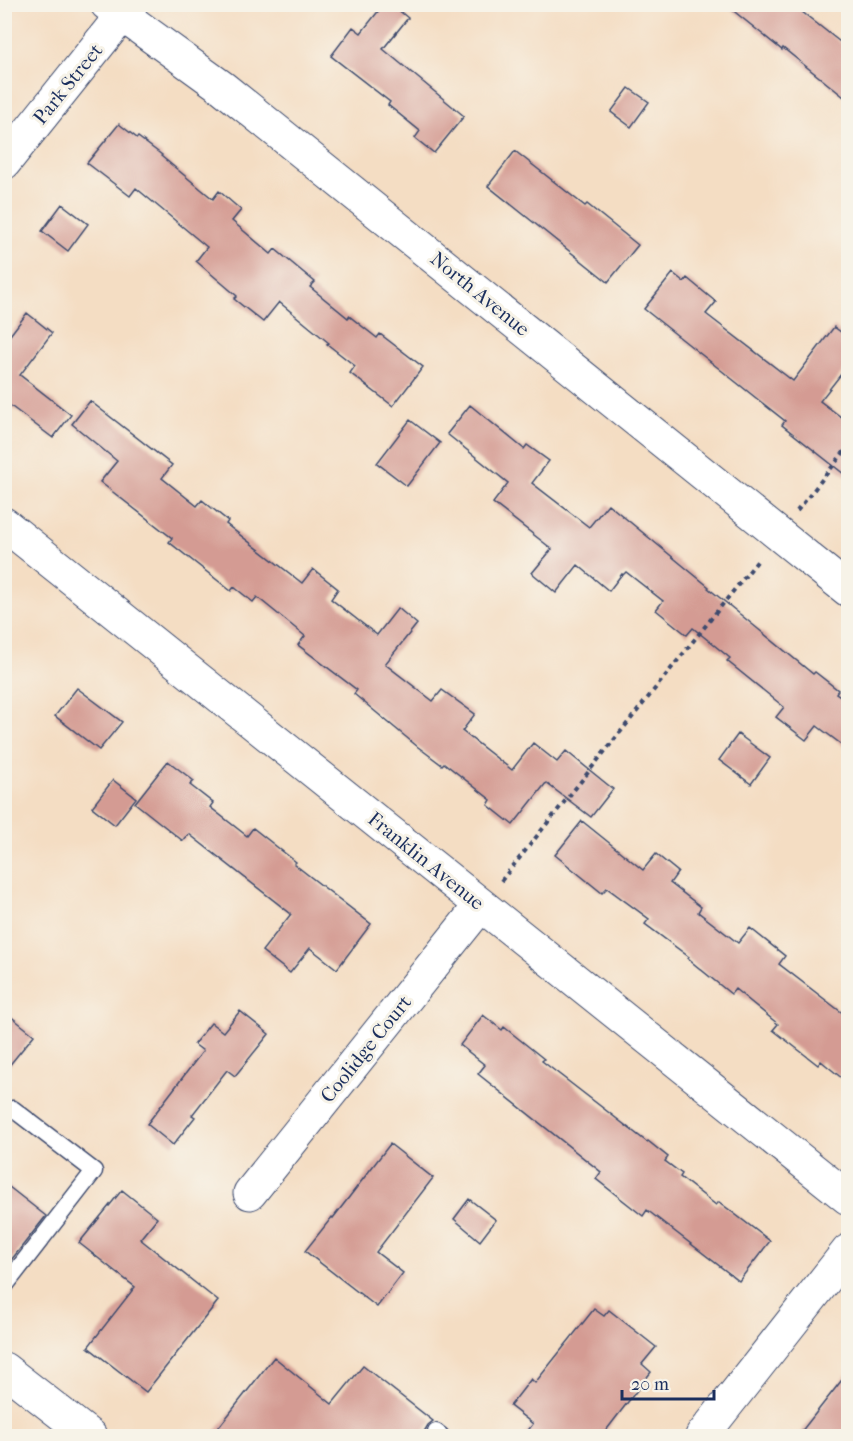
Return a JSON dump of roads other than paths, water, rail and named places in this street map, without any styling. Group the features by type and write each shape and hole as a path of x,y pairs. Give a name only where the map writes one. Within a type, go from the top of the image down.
{"street":[{"name":"Park Street","path":"4,163 120,8"},
{"name":"North Avenue","path":"120,8 232,95 849,590"},
{"name":"Franklin Avenue","path":"4,524 491,893 849,1198"},
{"name":"Coolidge Court","path":"250,1193 491,893"},
{"path":"702,1437 849,1251"},
{"path":"4,1369 90,1437"}],"lane":[{"path":"4,1287 94,1171 12,1109"}]}
